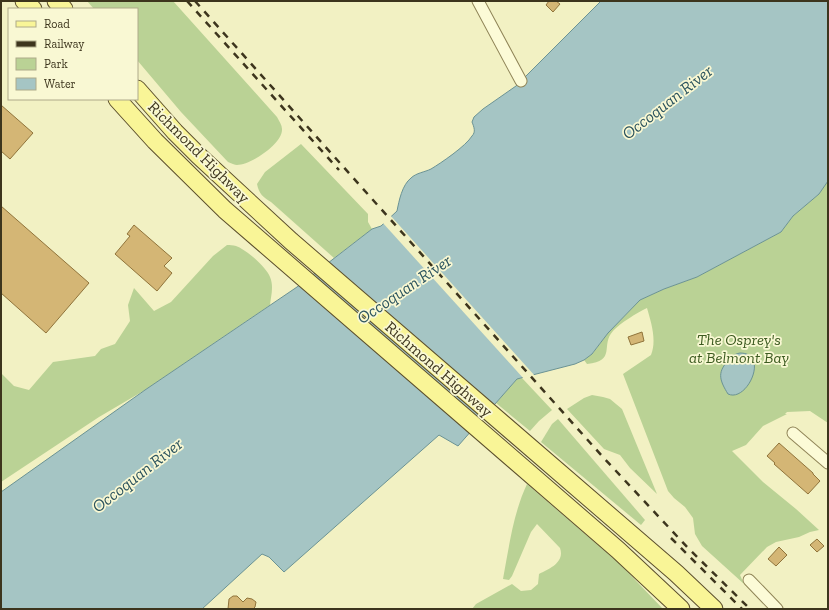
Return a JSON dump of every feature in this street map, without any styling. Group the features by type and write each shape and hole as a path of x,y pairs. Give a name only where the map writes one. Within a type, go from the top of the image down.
{"main road":[{"path":"24,1 32,8"},
{"name":"Richmond Highway","path":"138,90 175,132 233,189 291,241 676,573 714,609"},
{"name":"Richmond Highway","path":"117,100 200,187 618,550 681,609"}],"street":[{"path":"478,1 522,81"},
{"path":"793,433 828,463"},
{"path":"749,580 778,609"}],"green space":[{"path":"87,1 173,1 277,117 282,129 281,135 277,141 272,147 258,157 243,164 237,165 228,162 181,112 138,61 138,8 93,8"},
{"path":"301,144 368,214 368,222 372,229 334,258 264,197 260,193 257,184 265,172"},
{"name":"The Osprey's at Belmont Bay","path":"828,181 828,423 810,411 787,412 785,414 787,414 763,426 746,445 732,451 763,482 819,530 799,537 776,542 767,547 740,575 744,584 702,546 695,534 693,518 685,507 668,491 623,374 651,355 653,349 652,325 647,308 634,315 613,331 609,336 605,356 602,360 587,364 584,360 593,353 608,333 640,300 664,289 697,277 781,232 793,216 819,194"},
{"path":"227,245 236,246 251,255 268,273 272,284 270,305 145,390 99,417 1,482 1,373 14,386 29,390 53,362 95,356 101,349 115,344 130,321 128,305 134,288 154,311 171,302 213,256"},
{"path":"522,378 552,410 530,431 496,403 517,379"},
{"path":"592,395 610,399 622,409 657,494 630,468 620,455 604,449 567,409 584,398"},
{"path":"558,419 645,520 641,525 541,442 552,424"},
{"path":"527,484 620,564 663,609 472,609 476,604 512,584 521,591 531,590 538,584 539,574 556,564 560,557 560,548 537,524 531,532 512,576 509,580 503,579 518,507"}],"water":[{"name":"Occoquan River","path":"601,1 828,1 828,181 819,194 793,216 781,232 697,277 664,289 640,300 608,333 592,354 584,360 575,364 517,379 458,446 439,435 284,572 269,557 262,554 202,609 1,609 1,492 145,390 297,287 372,229 381,226 397,211 401,193 408,181 413,176 429,170 464,145 474,133 472,122 474,117 516,86"},
{"path":"740,353 749,355 753,361 754,368 752,377 748,385 742,391 735,395 728,394 721,377 722,370 731,357"}],"pier":[{"path":"390,215 535,376 524,379 382,222"}],"building":[{"path":"549,1 556,1 560,4 553,12 546,5"},
{"path":"1,105 33,133 10,159 1,151"},
{"path":"1,206 89,283 46,333 1,293"},
{"path":"134,225 172,258 164,266 172,273 157,291 115,254 130,236 127,234"},
{"path":"642,332 644,341 631,345 628,337"},
{"path":"779,443 820,481 808,494 767,456"},
{"path":"817,539 824,546 817,552 810,545"},
{"path":"779,547 787,555 776,566 768,559"},
{"path":"233,596 237,596 243,602 247,598 252,599 256,602 255,607 253,609 228,609 229,599"}],"railway":[{"path":"187,1 339,170"},
{"path":"195,1 602,456 688,548 750,609"},
{"path":"671,538 742,609"}]}
